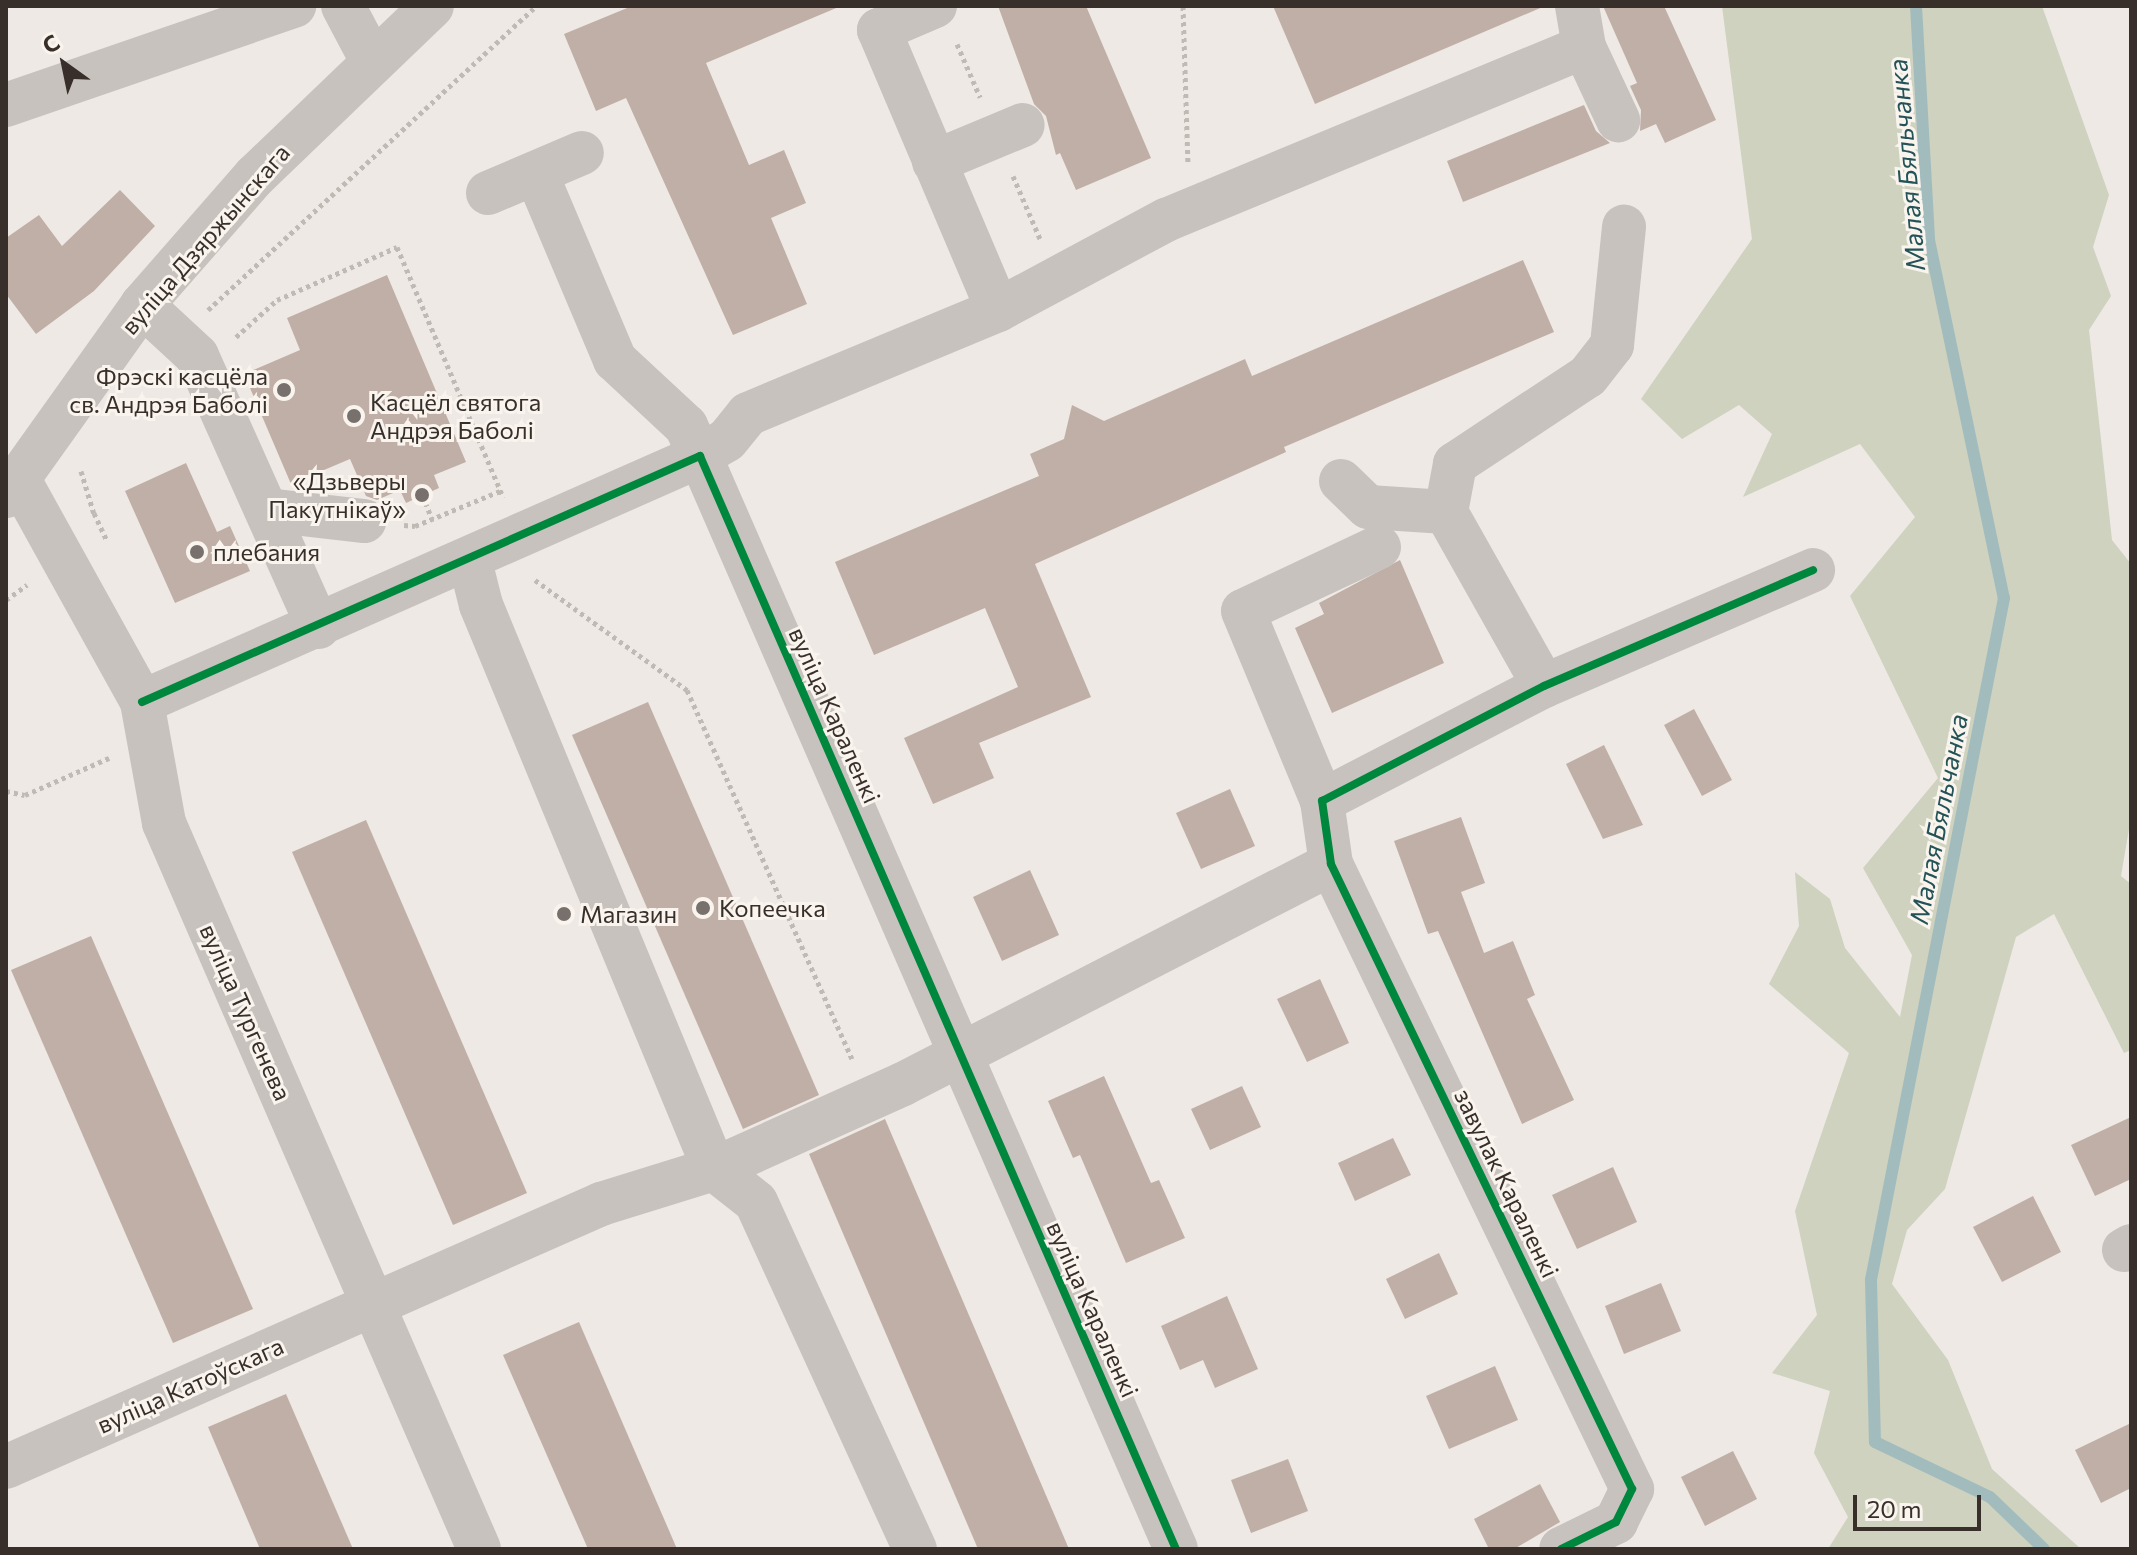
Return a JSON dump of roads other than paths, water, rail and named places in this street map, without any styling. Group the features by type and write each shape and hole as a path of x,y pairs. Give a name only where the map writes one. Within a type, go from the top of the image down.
{"street":[{"path":"6,105 294,6"},
{"path":"343,6 373,63"},
{"name":"вуліца Дзяржынскага","path":"12,487 142,305 255,176 432,6"},
{"path":"935,6 879,30 998,310"},
{"path":"145,721 318,627 700,456 727,440 748,414 998,310 1166,220 1581,26 1618,120"},
{"path":"934,162 1009,131"},
{"path":"488,193 582,153"},
{"name":"вуліца Караленкі","path":"536,173 615,360 686,426 700,456 1176,1549"},
{"path":"1544,686 1446,512 1455,464 1588,376 1612,345 1624,227"},
{"path":"142,305 190,352 267,510 318,627"},
{"path":"1341,481 1368,507 1446,512"},
{"name":"вуліца Тургенева","path":"12,487 59,551 145,721 164,823 479,1549"},
{"path":"267,510 364,521"},
{"name":"завулак Караленкі","path":"1379,547 1243,611 1322,801 1331,864 1632,1489 1616,1522 1561,1549"},
{"path":"470,561 481,605 714,1169 756,1202 915,1549"},
{"path":"1322,801 1544,686 1813,570"},
{"path":"962,1057 1331,864"},
{"name":"вуліца Катоўскага","path":"6,1467 601,1204 714,1169 962,1057"}],"waterway":[{"name":"Малая Бяльчанка","path":"1916,6 1929,240 2004,598 1871,1280 1875,1442 1990,1497 2044,1549"}],"place":[{"name":"Фрэскі касцёла св. Андрэя Баболі","path":"284,390"},
{"name":"Касцёл святога Андрэя Баболі","path":"354,416"},
{"name":"«Дзьверы Пакутнікаў»","path":"422,495"},
{"name":"плебания","path":"197,552"},
{"name":"Копеечка","path":"703,908"},
{"name":"Магазин","path":"564,914"}]}
